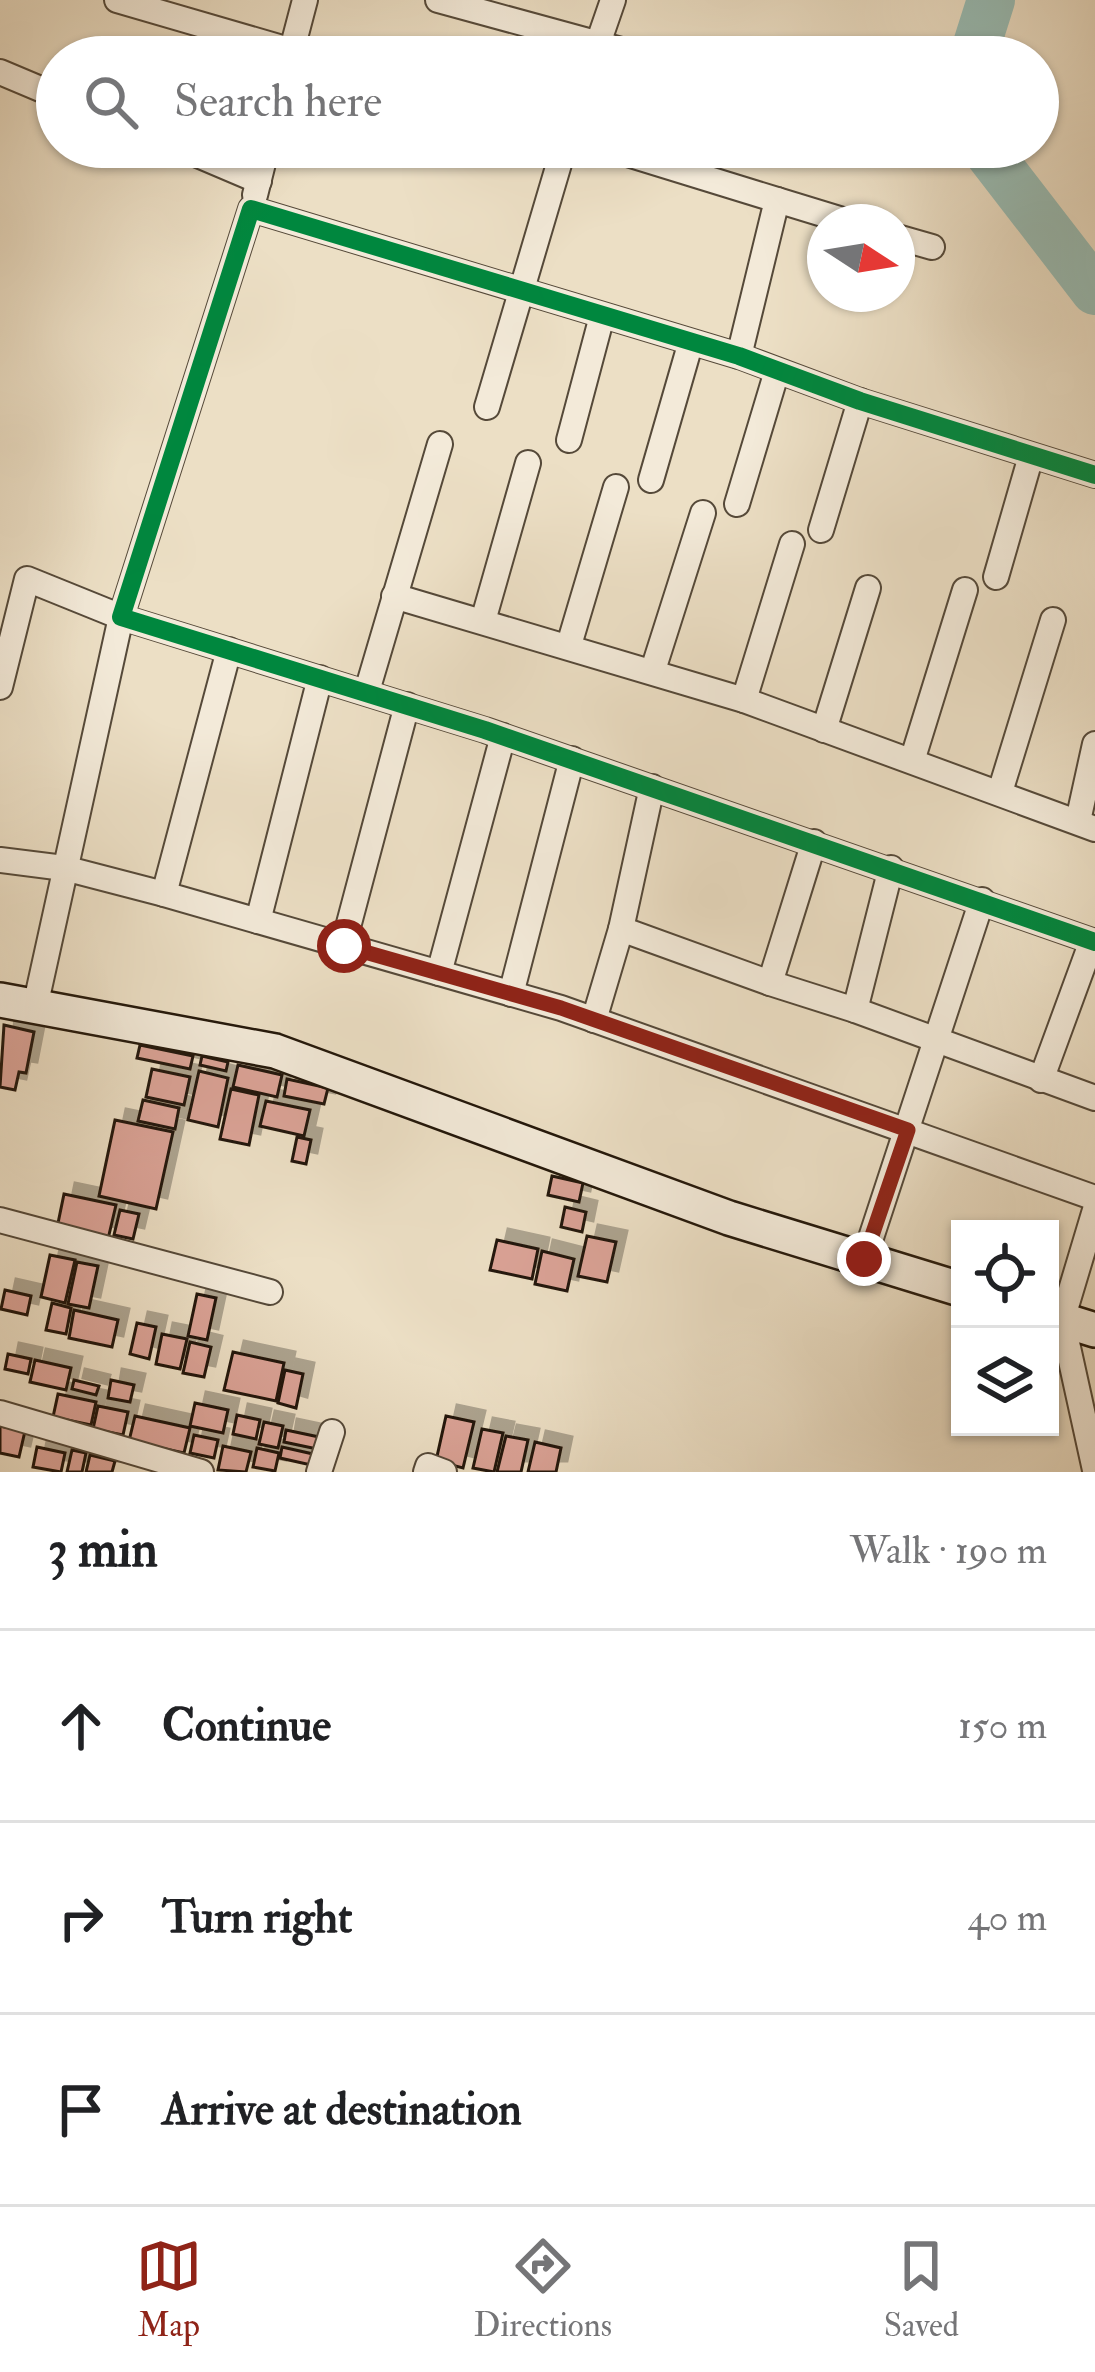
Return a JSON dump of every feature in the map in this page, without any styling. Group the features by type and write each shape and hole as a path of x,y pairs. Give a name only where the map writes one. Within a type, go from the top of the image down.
{"street":[{"path":"117,0 235,36"},
{"path":"300,36 304,0"},
{"path":"438,0 552,36"},
{"path":"601,36 613,0"},
{"path":"0,72 36,87"},
{"path":"228,168 259,181"},
{"path":"35,1007 122,616 262,168"},
{"path":"487,407 558,168"},
{"path":"673,168 807,209"},
{"path":"739,356 777,200"},
{"path":"251,209 522,289 690,345 739,356 860,401 1090,474"},
{"path":"915,243 932,248"},
{"path":"569,440 602,316"},
{"path":"651,480 690,345"},
{"path":"737,504 777,371"},
{"path":"821,530 860,401"},
{"path":"367,691 440,444"},
{"path":"997,577 1031,456"},
{"path":"483,620 528,463"},
{"path":"569,645 616,487"},
{"path":"653,670 704,513"},
{"path":"744,700 792,544"},
{"path":"1,683 12,592 27,579 122,616 572,759 1093,941 1041,1080"},
{"path":"824,730 868,588"},
{"path":"912,760 965,590"},
{"path":"394,596 744,700 1086,825 1095,744"},
{"path":"1000,792 1053,620"},
{"path":"164,894 230,650"},
{"path":"258,921 320,678"},
{"path":"344,946 407,705"},
{"path":"439,973 503,736"},
{"path":"511,994 572,759"},
{"path":"594,1020 621,929 652,787"},
{"path":"770,983 814,842"},
{"path":"0,860 64,868 164,894 511,994 1095,1198"},
{"path":"855,1010 891,868"},
{"path":"864,1259 908,1130 931,1042 982,900"},
{"path":"621,929 1095,1098"},
{"path":"0,1000 274,1051 708,1210 951,1285"},
{"path":"1059,1310 1095,1210"},
{"path":"0,1220 270,1292"},
{"path":"1059,1319 1095,1330"},
{"path":"1059,1328 1095,1470"},
{"path":"0,1413 201,1472"},
{"path":"319,1472 332,1432"},
{"path":"427,1472 428,1466 444,1472"}],"building":[{"path":"4,1025 34,1032 26,1073 19,1072 15,1090 0,1087"},
{"path":"140,1045 193,1056 190,1069 137,1058"},
{"path":"202,1056 228,1062 226,1071 200,1065"},
{"path":"238,1065 282,1075 277,1097 233,1087"},
{"path":"152,1069 190,1077 184,1105 146,1097"},
{"path":"199,1071 228,1078 218,1127 188,1120"},
{"path":"287,1079 328,1088 324,1104 284,1096"},
{"path":"231,1089 259,1095 249,1145 220,1139"},
{"path":"143,1100 179,1108 175,1129 138,1121"},
{"path":"266,1101 310,1110 304,1136 260,1126"},
{"path":"115,1120 173,1132 156,1209 99,1196"},
{"path":"297,1137 311,1140 306,1164 292,1161"},
{"path":"552,1176 583,1183 579,1202 548,1195"},
{"path":"64,1194 116,1205 108,1239 57,1228"},
{"path":"565,1207 586,1212 582,1232 561,1227"},
{"path":"120,1210 139,1214 133,1239 114,1235"},
{"path":"587,1236 616,1242 607,1282 578,1276"},
{"path":"497,1240 538,1249 532,1279 490,1270"},
{"path":"542,1251 574,1259 567,1291 535,1284"},
{"path":"50,1255 75,1260 65,1303 41,1297"},
{"path":"77,1262 98,1266 89,1308 68,1304"},
{"path":"5,1290 31,1296 27,1315 1,1309"},
{"path":"197,1294 216,1298 207,1340 188,1336"},
{"path":"52,1303 71,1308 66,1334 46,1330"},
{"path":"74,1310 118,1320 112,1347 69,1338"},
{"path":"137,1323 156,1327 149,1359 130,1354"},
{"path":"162,1334 187,1339 180,1369 156,1364"},
{"path":"190,1342 211,1347 204,1377 183,1373"},
{"path":"233,1352 284,1363 276,1401 224,1390"},
{"path":"8,1354 31,1359 28,1374 5,1369"},
{"path":"35,1360 71,1368 66,1390 30,1382"},
{"path":"285,1370 303,1374 296,1408 278,1403"},
{"path":"74,1380 99,1386 96,1395 72,1389"},
{"path":"111,1380 134,1385 130,1402 108,1398"},
{"path":"58,1394 96,1402 91,1425 53,1417"},
{"path":"195,1403 228,1410 223,1433 190,1426"},
{"path":"98,1406 128,1412 123,1435 93,1429"},
{"path":"237,1415 260,1420 256,1439 233,1434"},
{"path":"135,1416 190,1428 184,1453 129,1441"},
{"path":"446,1416 474,1422 463,1468 436,1461"},
{"path":"264,1422 283,1426 278,1448 259,1444"},
{"path":"0,1426 25,1431 19,1457 0,1453"},
{"path":"482,1429 503,1433 494,1472 473,1468"},
{"path":"286,1430 319,1437 317,1449 284,1442"},
{"path":"194,1435 218,1440 214,1458 190,1453"},
{"path":"506,1436 528,1440 521,1472 497,1472"},
{"path":"535,1442 561,1448 556,1472 528,1472"},
{"path":"223,1446 251,1452 246,1472 218,1470"},
{"path":"37,1447 65,1453 61,1472 33,1467"},
{"path":"282,1447 313,1454 311,1465 280,1458"},
{"path":"257,1448 279,1453 275,1471 253,1467"},
{"path":"72,1450 86,1453 82,1472 67,1472"},
{"path":"90,1455 115,1461 112,1472 86,1472"}],"waterway":[{"path":"980,36 991,0"},
{"path":"1000,168 1095,291"}],"cycle path":[{"path":"1095,475 860,401 739,356 251,209 121,617 485,730 1095,942"}],"route":[{"path":"344,946 561,1008 908,1130 864,1259"}]}
